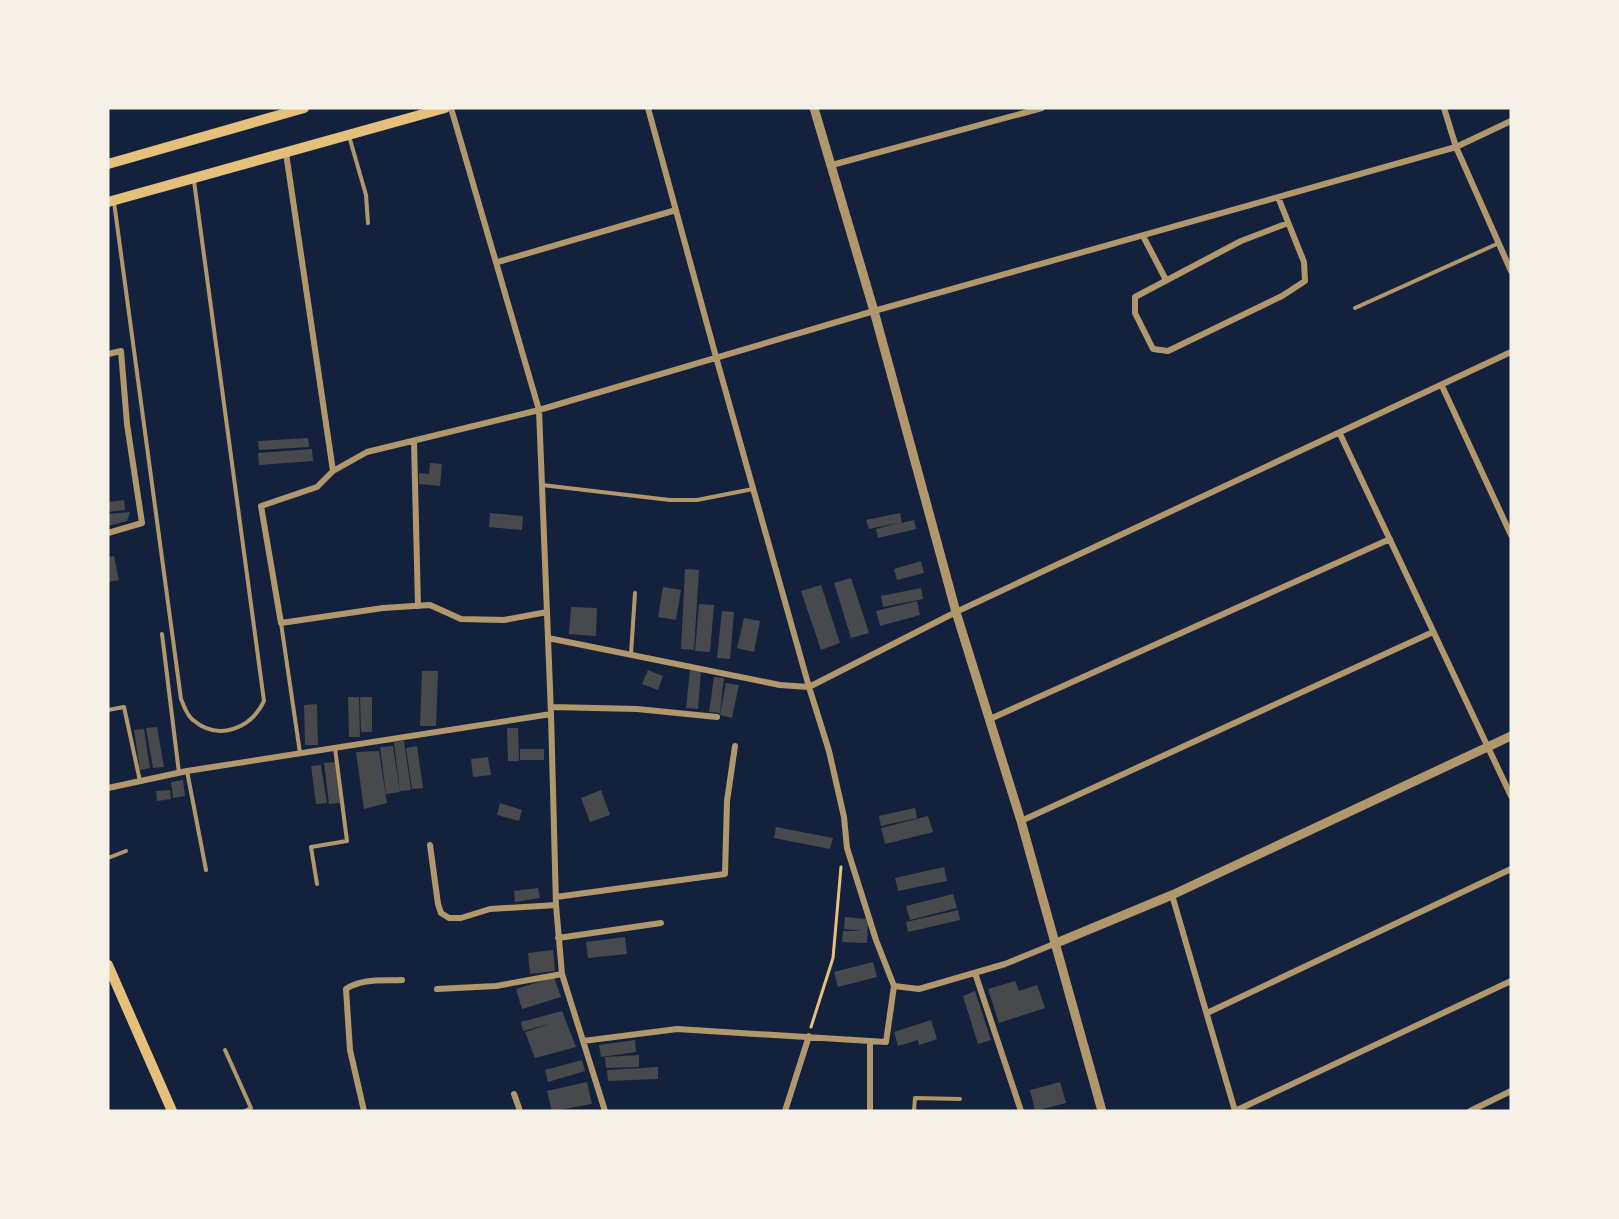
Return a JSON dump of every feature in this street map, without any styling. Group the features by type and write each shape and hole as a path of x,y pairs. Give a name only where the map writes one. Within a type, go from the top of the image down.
{"main road":[{"path":"108,164 304,108"},
{"path":"111,202 446,108"},
{"path":"108,966 172,1111"}],"street":[{"path":"451,108 498,262 539,410 558,938 562,974 604,1111"},
{"path":"583,1041 677,1029 886,1042 894,986 876,940 847,848 844,817 830,751 809,687 648,108"},
{"path":"814,108 874,311 956,612 1021,821 1053,944 1102,1111"},
{"path":"832,165 1042,108"},
{"path":"1444,108 1456,147 1511,271"},
{"path":"547,612 504,620 460,619 430,605 281,623 261,506 316,487 333,471 367,452 539,410 874,311 1456,147 1511,121"},
{"path":"286,153 333,471"},
{"path":"1278,197 1288,223 1306,271 1305,281 1300,286 1168,351 1159,352 1153,349 1133,304 1139,293 1240,241 1288,223"},
{"path":"498,262 676,210"},
{"path":"1143,236 1166,280"},
{"path":"108,354 121,351 127,424 142,523 108,533"},
{"path":"548,638 780,685 809,687 956,612 1511,352"},
{"path":"1442,386 1511,535"},
{"path":"1340,434 1511,796"},
{"path":"414,441 418,606"},
{"path":"990,719 1390,538"},
{"path":"1021,821 1433,632"},
{"path":"108,788 187,771 300,754 551,710 638,709 717,717"},
{"path":"894,986 919,988 1005,964 1172,895 1511,736"},
{"path":"556,897 724,874 727,801 735,746"},
{"path":"430,845 435,893 441,913 449,918 461,918 490,909 556,905"},
{"path":"1207,1013 1511,869"},
{"path":"1172,895 1235,1111 1511,981"},
{"path":"558,938 661,923"},
{"path":"975,973 1021,1111"},
{"path":"438,989 495,986 562,974"},
{"path":"364,1111 350,1050 346,989 354,984 370,981 402,980"},
{"path":"785,1111 809,1036"},
{"path":"870,1041 870,1111"},
{"path":"1470,1111 1511,1091"},
{"path":"514,1094 520,1111"}],"lane":[{"path":"349,135 366,195 368,223"},
{"path":"111,202 181,699 190,719 206,728 222,731 239,727 257,716 264,701 194,179"},
{"path":"1355,309 1498,243"},
{"path":"542,485 670,500 697,500 753,489"},
{"path":"631,655 635,593"},
{"path":"281,623 300,754"},
{"path":"162,634 179,773"},
{"path":"108,710 124,707 140,781"},
{"path":"317,884 311,847 347,841 335,748"},
{"path":"187,771 206,870"},
{"path":"108,858 126,851"},
{"path":"225,1050 251,1108 245,1111"},
{"path":"914,1111 915,1098 960,1099"}],"path":[{"path":"809,1036 833,958 839,875 847,848"}],"building":[{"path":"308,438 309,447 259,450 258,441"},
{"path":"312,449 313,461 259,465 258,453"},
{"path":"430,463 442,464 440,486 419,484 419,473 429,474"},
{"path":"124,500 125,510 108,512 108,502"},
{"path":"130,512 127,521 108,526 108,514"},
{"path":"490,513 523,516 522,530 489,527"},
{"path":"900,513 902,523 914,520 916,529 878,538 876,529 898,523 869,529 866,520"},
{"path":"114,556 119,580 108,582 108,557"},
{"path":"921,561 924,573 897,580 894,569"},
{"path":"685,569 699,570 694,650 681,649"},
{"path":"851,578 869,633 851,638 834,583"},
{"path":"821,585 840,643 821,650 801,591"},
{"path":"663,587 681,590 676,620 658,617"},
{"path":"921,588 923,599 883,607 881,596"},
{"path":"917,601 920,615 880,626 876,611"},
{"path":"699,604 714,605 710,652 695,651"},
{"path":"571,607 597,608 596,636 569,634"},
{"path":"722,611 734,612 730,659 717,658"},
{"path":"744,618 760,621 754,652 737,648"},
{"path":"648,670 663,676 658,690 642,684"},
{"path":"690,670 701,671 698,709 686,708"},
{"path":"422,671 438,671 436,726 420,726"},
{"path":"714,677 724,678 720,713 709,712"},
{"path":"726,683 739,685 732,718 720,715"},
{"path":"348,697 359,697 360,737 349,737"},
{"path":"360,697 372,697 372,732 361,732"},
{"path":"317,704 318,745 305,745 304,705"},
{"path":"157,727 164,767 153,768 146,728"},
{"path":"507,728 518,728 519,761 508,761"},
{"path":"144,729 150,768 140,770 134,730"},
{"path":"404,741 411,790 400,791 394,742"},
{"path":"393,746 400,792 386,794 380,747"},
{"path":"417,746 423,788 412,789 406,748"},
{"path":"520,749 544,749 544,760 520,760"},
{"path":"379,751 387,803 364,809 356,752"},
{"path":"488,757 491,775 473,777 471,759"},
{"path":"335,762 340,803 329,804 324,763"},
{"path":"321,765 327,803 316,804 311,766"},
{"path":"183,780 185,796 173,798 171,782"},
{"path":"170,790 171,799 157,801 156,791"},
{"path":"601,790 610,815 590,822 581,798"},
{"path":"500,803 522,810 519,821 497,815"},
{"path":"915,808 917,818 881,826 879,816"},
{"path":"928,816 933,832 885,844 881,828"},
{"path":"776,827 833,838 830,849 774,838"},
{"path":"944,867 947,881 898,891 895,878"},
{"path":"538,888 540,898 515,902 514,891"},
{"path":"953,894 957,908 910,920 906,906"},
{"path":"958,910 960,920 908,932 906,922"},
{"path":"845,917 868,919 867,943 842,942 843,931 862,931 844,929"},
{"path":"625,937 627,954 588,958 586,942"},
{"path":"553,950 555,971 530,974 528,953"},
{"path":"873,962 877,977 838,987 834,972"},
{"path":"554,977 561,997 522,1009 516,989"},
{"path":"1015,981 1019,991 1037,985 1045,1008 999,1023 988,989"},
{"path":"975,991 991,1040 978,1044 963,996"},
{"path":"562,1011 576,1047 535,1058 525,1032 553,1023 523,1031 521,1022"},
{"path":"931,1020 937,1039 919,1045 918,1040 898,1046 894,1032"},
{"path":"635,1040 636,1052 601,1057 599,1045"},
{"path":"639,1055 639,1067 606,1068 605,1057"},
{"path":"582,1060 585,1071 548,1082 545,1070"},
{"path":"658,1067 658,1079 608,1081 607,1070"},
{"path":"587,1082 592,1104 552,1111 547,1091"},
{"path":"1060,1082 1066,1103 1035,1111 1030,1090"}]}
